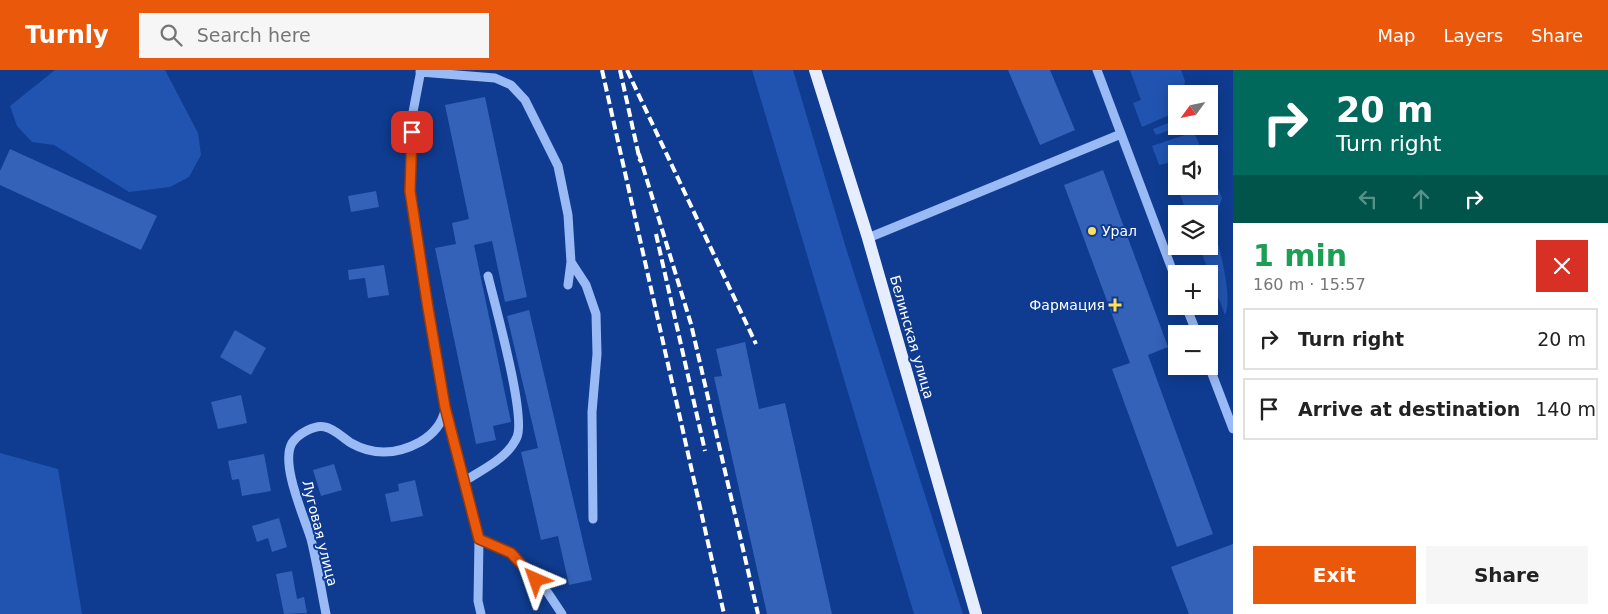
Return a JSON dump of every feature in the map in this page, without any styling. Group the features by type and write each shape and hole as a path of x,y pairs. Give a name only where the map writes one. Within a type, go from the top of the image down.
{"main road":[{"name":"Белинская улица","path":"815,70 868,238 976,614"}],"street":[{"path":"1097,70 1170,265"},
{"path":"481,614 478,601 479,539 445,407 410,191 413,112 420,71 495,78 511,85 525,100 558,166 568,215 571,262 568,285"},
{"path":"868,238 1121,134"},
{"path":"571,262 586,285 596,314 597,354 592,412 593,519"},
{"path":"465,481 502,457 517,437 520,422 517,401 488,276"},
{"path":"1212,375 1233,430"},
{"name":"Луговая улица","path":"326,614 311,540 295,490 289,460 292,444 299,436 312,428 324,426 353,444 371,451 390,453 407,449 428,438 442,420 445,407"},
{"path":"479,539 511,553 548,593 562,614"}],"shaded area":[{"path":"55,70 165,70 198,133 201,155 189,177 170,187 129,192 54,145 32,142 17,126 10,106"},
{"path":"752,70 793,70 845,245 963,614 914,614"},
{"path":"1130,70 1181,70 1184,85 1168,85 1168,116 1142,127 1133,103 1141,100"},
{"path":"1168,123 1168,131 1156,135 1153,129"},
{"path":"1185,135 1195,135 1199,145 1168,145 1168,163 1159,165 1152,146"},
{"path":"1218,188 1222,198 1218,209 1218,205 1184,205 1180,195 1218,195"},
{"path":"1218,245 1227,286 1225,315 1218,296 1218,265 1206,265 1202,255 1218,255"},
{"path":"0,453 58,469 82,614 0,614"}],"building":[{"path":"1008,70 1050,70 1075,130 1040,145"},
{"path":"485,97 527,297 505,302 492,241 474,245 511,422 493,426 496,440 476,444 435,248 456,244 452,223 469,219 445,105"},
{"path":"10,149 157,216 141,250 0,185 0,171"},
{"path":"1103,170 1168,347 1148,355 1213,534 1177,547 1112,369 1130,363 1064,185"},
{"path":"376,191 379,207 351,212 348,196"},
{"path":"384,265 389,295 368,298 365,278 349,280 348,270"},
{"path":"529,310 592,580 569,585 558,536 541,540 521,452 538,448 507,316"},
{"path":"235,330 266,348 251,375 220,357"},
{"path":"745,342 759,409 785,403 832,614 767,614 714,377 722,376 716,349"},
{"path":"241,395 247,423 218,429 211,402"},
{"path":"264,454 271,491 242,496 239,479 232,480 228,461"},
{"path":"334,464 342,490 321,496 313,470"},
{"path":"415,480 423,516 391,522 385,494 399,491 398,484"},
{"path":"279,518 287,547 272,552 268,538 257,542 252,526"},
{"path":"1233,544 1233,614 1189,614 1171,567"},
{"path":"292,571 297,599 304,597 307,613 284,614 276,574"}],"railway":[{"path":"602,70 724,614"},
{"path":"620,70 640,161"},
{"path":"627,70 756,344"},
{"path":"639,154 691,324 758,614"},
{"path":"656,234 705,451"}],"place":[{"name":"Урал","path":"1092,231"},
{"name":"Фармация","path":"1115,305"}],"route":[{"path":"412,132 410,191 428,308 445,407 479,539 511,553 536,580"}]}
